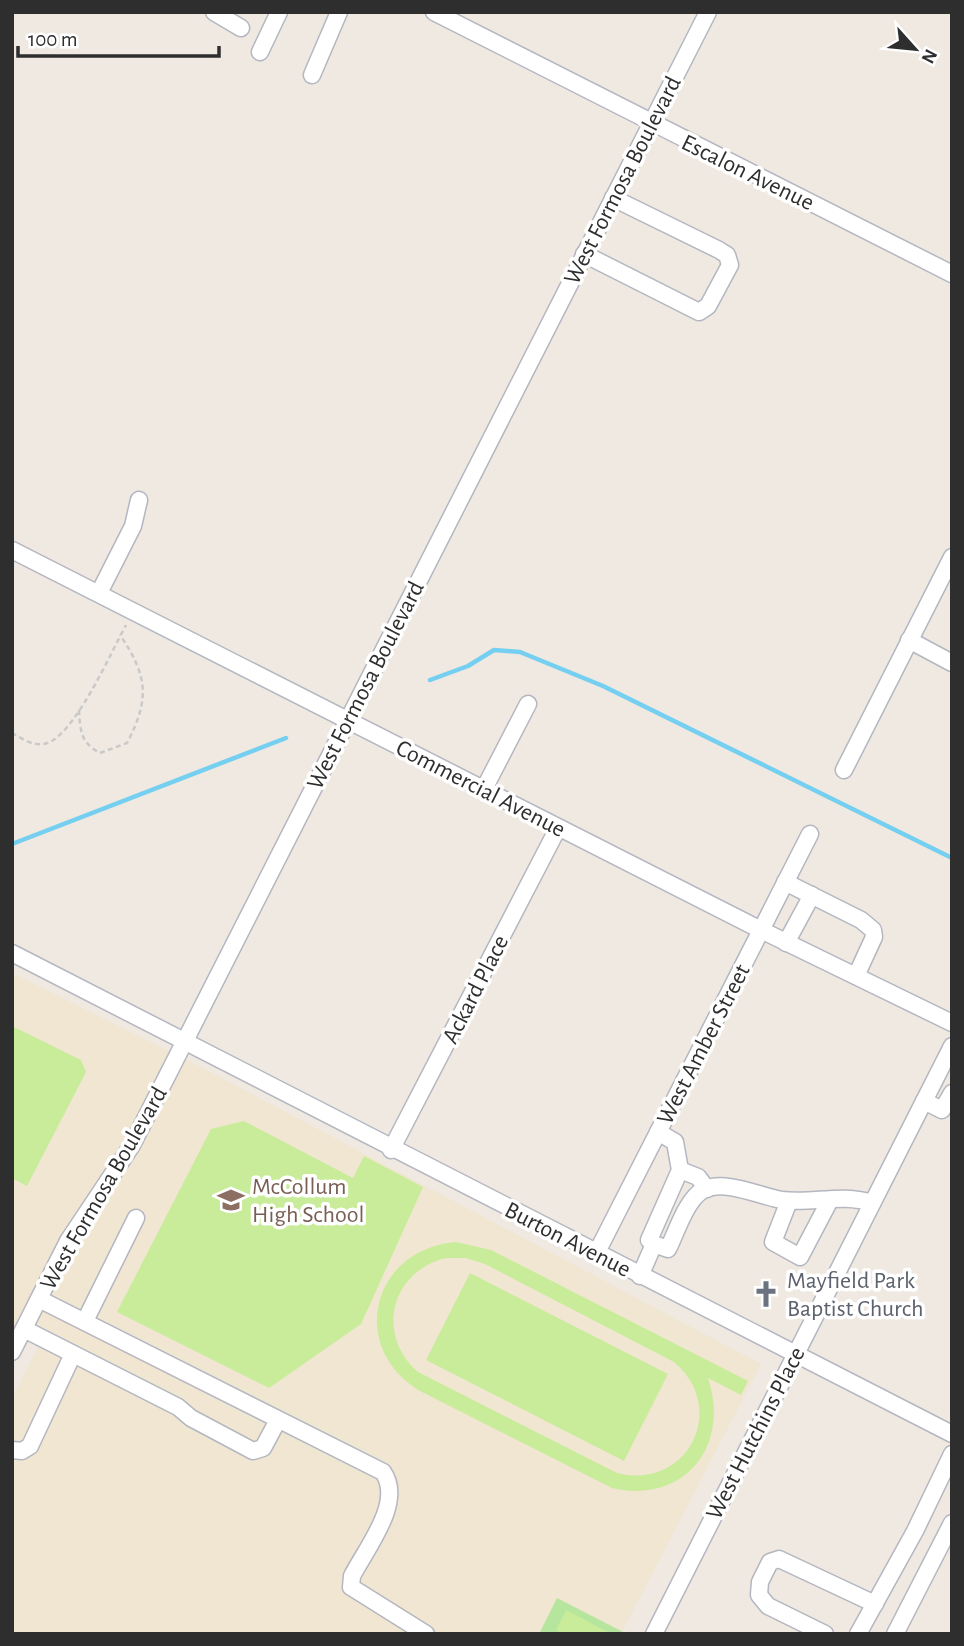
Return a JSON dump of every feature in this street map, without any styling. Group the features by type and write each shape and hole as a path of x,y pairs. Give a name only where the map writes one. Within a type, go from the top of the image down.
{"street":[{"path":"214,12 241,29"},
{"path":"260,52 279,12"},
{"path":"312,75 339,12"},
{"name":"Escalon Avenue","path":"434,12 952,274"},
{"name":"West Formosa Boulevard","path":"12,1352 68,1241 132,1145 185,1043 708,12"},
{"path":"584,254 699,312 708,306 730,265 727,256 719,250 613,198"},
{"path":"99,593 133,526 139,500"},
{"name":"Commercial Avenue","path":"12,550 348,718 786,943 952,1023"},
{"path":"844,771 952,557"},
{"path":"909,640 952,663"},
{"path":"484,789 528,704"},
{"name":"Ackard Place","path":"391,1150 558,828"},
{"name":"West Amber Street","path":"596,1254 810,834"},
{"path":"785,882 873,930 874,937 856,976"},
{"path":"786,943 812,895"},
{"name":"Burton Avenue","path":"12,953 391,1150 952,1434"},
{"name":"West Hutchins Place","path":"654,1634 923,1101 946,1069 952,1046"},
{"path":"923,1101 942,1110 952,1093"},
{"path":"658,1132 675,1142 680,1170 649,1240 668,1249 694,1196 706,1189 728,1186 789,1201 854,1197 872,1203"},
{"path":"680,1170 698,1177 706,1189"},
{"path":"789,1201 773,1242 800,1256 830,1200"},
{"path":"85,1321 136,1218"},
{"path":"640,1276 654,1244"},
{"path":"39,1299 383,1472 390,1483 390,1503 352,1576 351,1587 426,1634"},
{"path":"24,1329 178,1407 191,1418 253,1451 263,1448 278,1420"},
{"path":"12,1450 22,1451 30,1446 73,1354"},
{"path":"858,1634 952,1454"},
{"path":"895,1634 952,1523"},
{"path":"825,1634 768,1606 759,1595 760,1582 770,1562 779,1559 787,1562 875,1604"}],"path":[{"path":"12,733 29,742 43,745 56,739 79,710 133,611"},
{"path":"79,710 83,740 90,747 100,753 127,743 138,722 144,691 135,656 120,635"}],"shaded area":[{"name":"McCollum High School","path":"12,973 199,1066 761,1364 621,1634 12,1634 12,1399 38,1347 12,1333"}],"green space":[{"path":"12,1026 81,1060 86,1072 27,1186 12,1178"},
{"path":"244,1121 353,1178 364,1156 423,1187 361,1324 269,1388 117,1312 211,1129"},
{"path":"456,1242 491,1250 748,1381 741,1395 708,1378 713,1403 713,1426 707,1447 696,1465 680,1479 661,1488 638,1491 612,1488 420,1391 397,1372 383,1350 377,1326 379,1303 388,1281 405,1262 427,1249","holes":["446,1258 466,1258 485,1264 674,1362 690,1381 698,1401 699,1422 693,1442 681,1458 664,1470 642,1475 617,1473 418,1372 405,1357 396,1340 393,1323 395,1306 412,1276 427,1265"]},
{"path":"470,1273 668,1374 624,1461 426,1360"},
{"path":"557,1598 623,1632 622,1634 539,1634"},
{"path":"566,1610 608,1632 607,1634 563,1634 556,1630"}],"waterway":[{"path":"430,680 468,666 494,650 520,652 603,686 952,858"},
{"path":"12,844 286,738"}],"place":[{"name":"McCollum High School","path":"231,1200"},
{"name":"Mayfield Park Baptist Church","path":"766,1294"}]}
